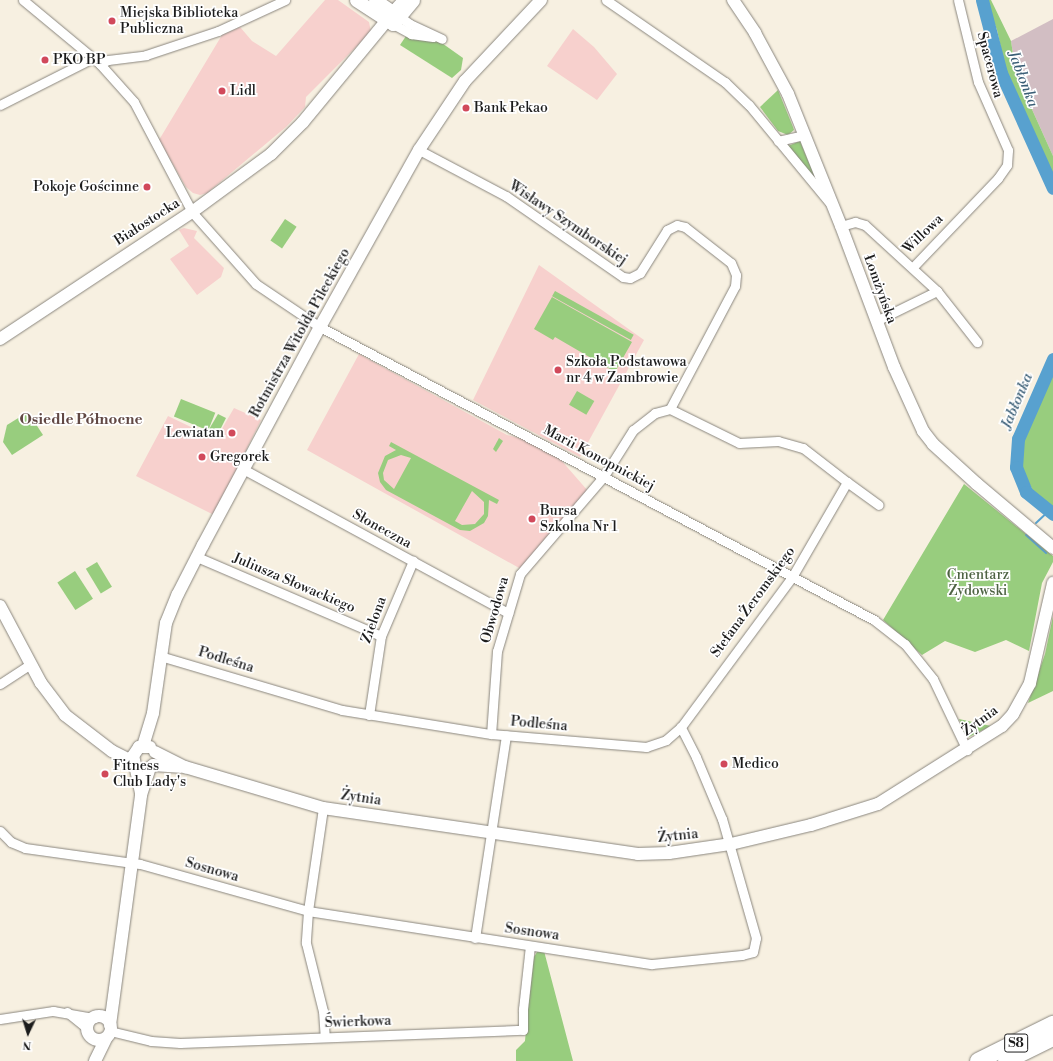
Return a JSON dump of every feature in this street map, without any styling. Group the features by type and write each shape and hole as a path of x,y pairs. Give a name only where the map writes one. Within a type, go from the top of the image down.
{"highway":[{"name":"S8","path":"978,1061 1053,1024"},
{"name":"S8","path":"1006,1061 1053,1038"}],"main road":[{"path":"356,0 393,18"},
{"path":"375,0 393,18"},
{"name":"Białostocka","path":"393,18 404,0"},
{"name":"Białostocka","path":"393,18 412,0"}],"street":[{"name":"Marii Konopnickiej","path":"22,0 96,61 134,102 192,212 256,284 320,327 874,620 905,644 933,680 967,750"},
{"path":"0,105 96,61 146,55 218,30 285,0"},
{"name":"Rotmistrza Witolda Pileckiego","path":"147,749 166,624 196,557 320,327 419,150 465,81 541,0"},
{"path":"606,0 725,82 749,105 834,208"},
{"name":"Łomżyńska","path":"732,0 755,33 788,94 803,135 841,226 876,321 919,423 933,444 1053,548"},
{"name":"Spacerowa","path":"958,0 978,82 1008,157"},
{"name":"Białostocka","path":"0,339 192,212 246,174 303,122 393,18"},
{"path":"778,141 803,135"},
{"name":"Wisławy Szymborskiej","path":"419,150 506,196 623,277 630,278 640,273 667,230 677,225 686,226 731,263 736,275 735,286 670,408"},
{"name":"Willowa","path":"841,226 860,222 913,267 1003,172 1008,157"},
{"path":"913,267 936,291 977,342"},
{"path":"876,321 936,291"},
{"path":"670,408 739,442 778,441 803,448 879,505"},
{"name":"Obwodowa","path":"491,734 497,651 520,574 604,476 633,430 656,413 670,408"},
{"name":"Słoneczna","path":"243,470 508,613"},
{"name":"Stefana Żeromskiego","path":"681,727 792,577 847,482"},
{"name":"Juliusza Słowackiego","path":"196,557 381,636"},
{"name":"Zielona","path":"369,715 381,636 413,561"},
{"name":"Żytnia","path":"102,741 147,749 185,767 323,808 638,854 670,853 730,844 811,825 878,804 967,750 1002,726 1023,700 1030,683 1053,583"},
{"path":"0,606 51,699 65,715 102,741 112,751 136,764"},
{"name":"Podleśna","path":"160,656 342,710 491,734 634,747 666,740 681,727"},
{"path":"0,684 31,664"},
{"path":"681,727 696,757 730,844"},
{"path":"475,938 506,735"},
{"path":"95,1061 109,1031 141,794 151,766 147,749 133,756 136,764 141,794"},
{"name":"Żytnia","path":"136,764 185,767"},
{"path":"323,808 308,911 306,943 323,1011 325,1037"},
{"name":"Sosnowa","path":"0,831 11,842 25,848 132,862 308,911 475,938 652,964 753,952 756,938 730,844"},
{"name":"Świerkowa","path":"109,1031 165,1043 523,1030 523,1009 530,946"},
{"path":"91,1061 89,1023 96,1017 115,985"},
{"path":"0,1020 43,1011 67,1012 106,1019 109,1031"},
{"path":"67,1012 98,1040 109,1031"}],"shaded area":[{"path":"325,0 338,0 369,22 371,32 306,97 305,107 286,127 207,193 200,195 193,193 186,187 159,140 222,35 240,27 252,41 276,56"},
{"path":"1053,19 1053,156 1016,74 1011,41"},
{"path":"573,29 594,47 617,74 597,100 547,66"},
{"path":"184,228 197,231 194,238 224,268 221,277 197,295 170,259 189,246 179,230"},
{"name":"Szkoła Podstawowa nr 4 w Zambrowie","path":"539,265 644,340 580,457 473,400"},
{"path":"359,354 507,435 523,439 561,460 588,491 521,569 307,450"},
{"path":"234,408 261,420 214,515 136,476 168,416 216,439"}],"green space":[{"path":"986,0 991,0 1011,41 1016,74 1053,156 1053,182 1008,80 997,30"},
{"path":"406,36 439,41 463,58 461,70 452,78 400,45"},
{"path":"778,90 794,130 788,135 778,131 760,107"},
{"path":"800,141 816,180 788,146"},
{"path":"285,219 297,227 282,248 270,241"},
{"path":"555,291 634,335 631,340 552,296"},
{"path":"552,297 632,342 615,372 555,337 553,340 534,329"},
{"path":"1053,372 1053,510 1036,497 1021,467 1022,448 1029,422"},
{"path":"577,391 594,401 586,415 569,405"},
{"path":"181,399 215,413 208,430 174,417"},
{"path":"28,412 43,435 12,455 3,442 7,425"},
{"path":"218,414 226,418 217,436 208,431"},
{"path":"499,438 503,441 496,452 493,449"},
{"path":"391,442 499,500 497,504 489,500 488,516 484,523 470,531 460,530 386,490 380,482 378,473 385,456 396,450 389,446","holes":["401,455 411,458 394,489 384,480 383,473 388,460","472,491 484,502 484,514 475,524 462,525 455,521"]},
{"name":"Cmentarz Żydowski","path":"964,484 1053,556 1053,562 1042,583 1029,651 1006,640 975,652 945,641 922,655 883,620"},
{"path":"97,562 112,587 101,594 86,569"},
{"path":"75,571 93,599 75,610 57,582"},
{"path":"1053,616 1053,691 1028,703 1045,654"},
{"path":"959,719 991,726 969,737 964,733"},
{"path":"544,951 573,1061 516,1061 516,1050 525,1041 532,960 537,952"}],"waterway":[{"name":"Jabłonka","path":"982,0 1001,73 1053,188"},
{"name":"Jabłonka","path":"1053,359 1018,439 1016,467 1026,492 1053,514"},
{"path":"1036,523 1048,512"},
{"path":"1026,535 1046,553"}],"place":[{"name":"Miejska Biblioteka Publiczna","path":"112,21"},
{"name":"PKO BP","path":"45,60"},
{"name":"Lidl","path":"222,91"},
{"name":"Bank Pekao","path":"466,108"},
{"name":"Pokoje Gościnne","path":"147,187"},
{"name":"Szkoła Podstawowa nr 4 w Zambrowie","path":"558,370"},
{"name":"Lewiatan","path":"232,433"},
{"name":"Gregorek","path":"202,457"},
{"name":"Bursa Szkolna Nr 1","path":"532,519"},
{"name":"Medico","path":"724,764"},
{"name":"Fitness Club Lady's","path":"105,774"}],"district":[{"name":"Osiedle Północne","path":"81,420"}]}
